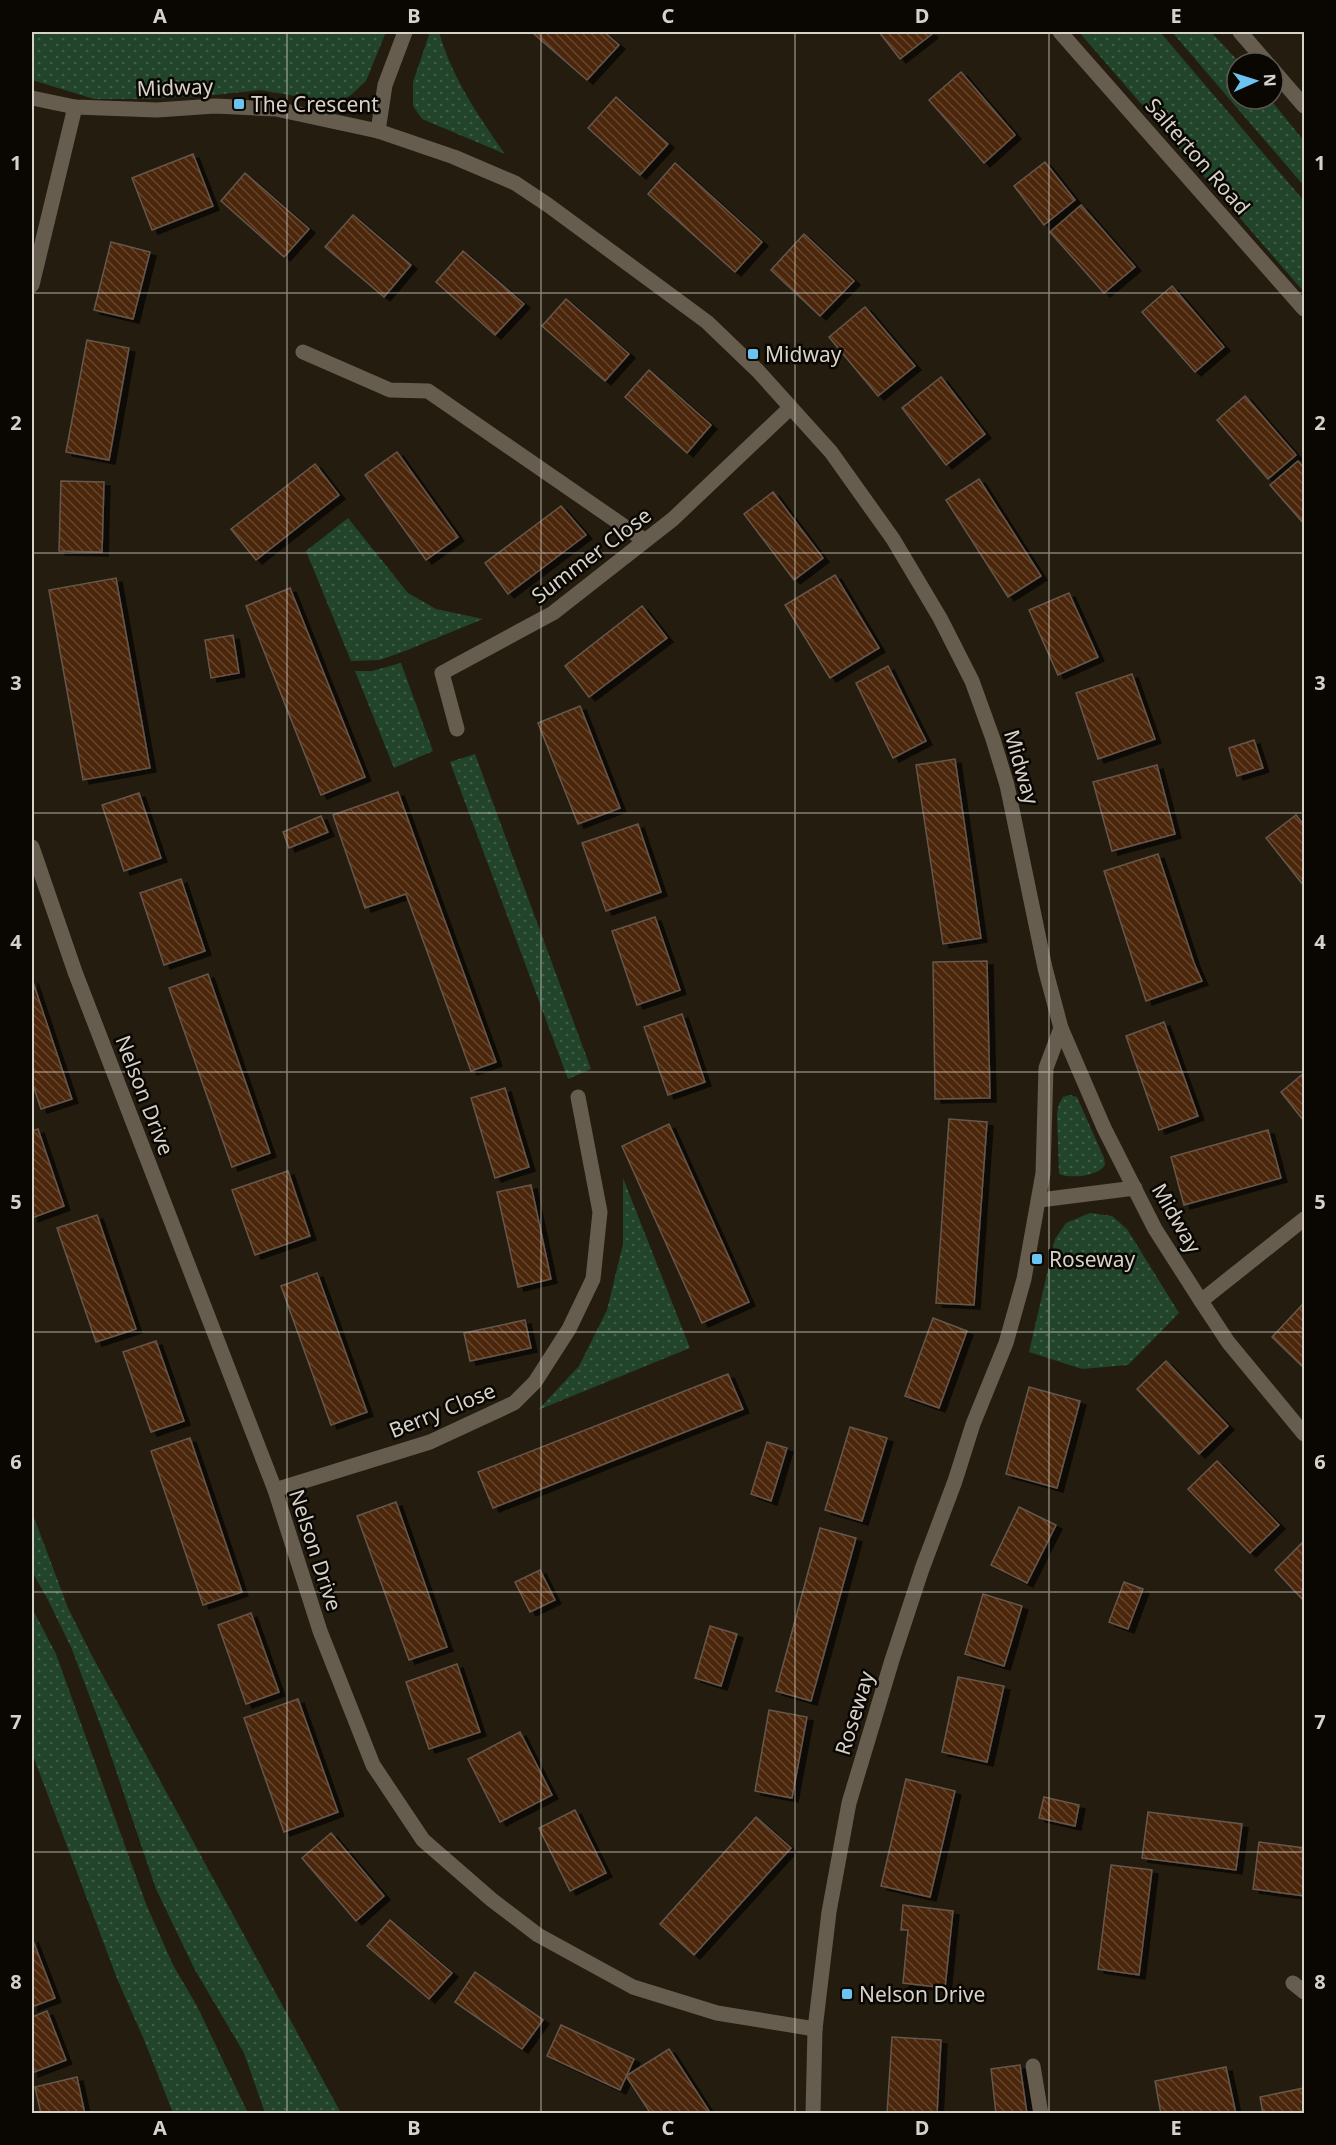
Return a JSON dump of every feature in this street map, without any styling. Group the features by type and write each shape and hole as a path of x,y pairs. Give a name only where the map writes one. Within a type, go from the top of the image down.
{"street":[{"path":"378,131 385,85 405,32"},
{"name":"Salterton Road","path":"1060,32 1305,309"},
{"path":"1240,32 1257,51"},
{"path":"1285,84 1305,106"},
{"name":"Midway","path":"32,98 75,107 157,110 215,106 276,109 378,131 453,157 515,183 548,205 707,322 758,371 831,452 893,540 940,618 972,681 1007,785 1061,1028 1104,1128 1155,1229 1201,1301 1228,1342 1305,1434"},
{"path":"32,285 75,107"},
{"path":"303,352 390,390 428,391 644,540"},
{"name":"Summer Close","path":"457,729 442,673 553,613 673,519 790,408"},
{"name":"Nelson Drive","path":"32,847 75,972 275,1490 320,1631 373,1765 423,1840 492,1900 537,1935 633,1987 717,2013 815,2029"},
{"name":"Roseway","path":"813,2114 815,2029 829,1912 849,1803 921,1569 956,1481 973,1424 1006,1343 1024,1279 1040,1200 1043,1173 1046,1068 1061,1028"},
{"name":"Berry Close","path":"275,1490 430,1442 514,1403 535,1382 569,1329 593,1279 600,1212 578,1097"},
{"path":"1040,1200 1135,1188"},
{"path":"1201,1301 1305,1219"},
{"path":"1033,2066 1041,2114"}],"green space":[{"path":"32,32 386,32 366,81 351,95 336,103 260,90 148,99 94,99 32,80"},
{"path":"430,32 439,32 458,81 505,154 422,119 413,106 413,82"},
{"path":"1079,32 1160,32 1304,201 1304,292"},
{"path":"1172,32 1211,32 1229,51 1225,51 1225,94"},
{"path":"1240,111 1280,111 1304,141 1304,186"},
{"path":"348,518 408,593 436,609 483,619 380,660 351,661 306,551"},
{"path":"401,663 433,751 394,768 355,671 372,671"},
{"path":"475,754 591,1069 568,1079 450,762"},
{"path":"1070,1095 1077,1097 1104,1158 1105,1165 1102,1169 1084,1176 1059,1174 1057,1113 1063,1097"},
{"path":"623,1178 690,1348 538,1410 579,1366 607,1310 623,1244"},
{"path":"1090,1213 1112,1216 1127,1229 1179,1313 1128,1365 1082,1369 1029,1352 1055,1239 1066,1223"},
{"path":"32,1512 68,1608 90,1652 341,2113 265,2113 244,2053 195,1970 156,1889 103,1732 71,1647 32,1572"},
{"path":"32,1608 56,1654 146,1904 173,1965 197,2006 248,2113 173,2113 118,1981 32,1753"}],"building":[{"path":"536,32 604,32 619,45 587,80 534,34"},
{"path":"879,32 930,32 932,34 900,59"},
{"path":"961,72 1015,135 984,163 929,100"},
{"path":"616,97 668,144 640,175 588,128"},
{"path":"193,154 213,206 152,230 132,178"},
{"path":"1045,162 1075,200 1044,225 1014,186"},
{"path":"675,163 762,242 735,272 648,194"},
{"path":"245,173 309,229 284,257 221,201"},
{"path":"1081,205 1135,267 1104,293 1050,232"},
{"path":"353,215 411,265 384,297 325,247"},
{"path":"804,234 854,281 820,316 771,270"},
{"path":"111,242 150,252 133,319 94,310"},
{"path":"463,251 524,304 495,335 436,282"},
{"path":"1172,286 1224,347 1195,372 1142,312"},
{"path":"566,299 629,354 605,381 542,326"},
{"path":"865,307 915,366 878,396 829,337"},
{"path":"87,340 129,348 109,460 66,452"},
{"path":"649,370 711,425 687,453 625,397"},
{"path":"941,377 985,434 946,465 902,408"},
{"path":"1245,396 1296,455 1268,479 1217,420"},
{"path":"397,452 458,537 426,560 365,475"},
{"path":"1298,461 1304,468 1304,524 1270,485"},
{"path":"315,464 339,495 256,560 231,529"},
{"path":"979,479 1041,576 1008,597 946,500"},
{"path":"61,481 104,482 102,552 59,551"},
{"path":"773,492 823,558 794,580 744,514"},
{"path":"561,506 586,535 508,594 485,563"},
{"path":"835,575 879,648 830,678 785,605"},
{"path":"116,578 150,768 83,780 49,590"},
{"path":"290,588 365,777 321,795 246,606"},
{"path":"1069,593 1098,657 1058,675 1029,610"},
{"path":"642,606 667,638 589,697 565,666"},
{"path":"233,635 239,673 211,678 205,640"},
{"path":"888,666 926,741 893,758 856,683"},
{"path":"1132,674 1155,739 1098,759 1076,693"},
{"path":"580,706 620,808 578,824 538,723"},
{"path":"1254,740 1263,768 1237,776 1229,748"},
{"path":"955,759 981,938 943,944 916,765"},
{"path":"1157,765 1175,834 1112,851 1093,782"},
{"path":"398,792 496,1062 471,1071 406,894 365,908 333,815"},
{"path":"139,793 161,858 124,871 102,805"},
{"path":"1296,815 1304,825 1304,886 1266,838"},
{"path":"321,816 328,832 289,848 283,832"},
{"path":"638,824 661,892 606,911 582,843"},
{"path":"1158,854 1202,981 1146,1001 1104,871"},
{"path":"181,879 205,951 164,965 140,893"},
{"path":"655,917 680,990 637,1005 612,931"},
{"path":"987,961 990,1098 935,1099 933,962"},
{"path":"208,974 270,1153 232,1167 169,988"},
{"path":"32,979 72,1099 41,1109 32,1082"},
{"path":"682,1014 705,1082 668,1095 644,1027"},
{"path":"1164,1022 1198,1116 1159,1130 1126,1036"},
{"path":"1304,1073 1304,1121 1281,1092"},
{"path":"505,1088 529,1167 495,1178 471,1098"},
{"path":"949,1119 987,1122 974,1305 936,1303"},
{"path":"669,1124 749,1302 702,1323 622,1146"},
{"path":"38,1129 64,1206 32,1218 32,1131"},
{"path":"1268,1130 1281,1178 1184,1205 1171,1157"},
{"path":"288,1171 310,1236 255,1255 232,1190"},
{"path":"531,1185 551,1279 518,1287 497,1192"},
{"path":"97,1215 136,1329 96,1342 57,1228"},
{"path":"317,1273 367,1412 331,1425 281,1286"},
{"path":"1304,1303 1304,1368 1272,1337"},
{"path":"933,1318 967,1331 939,1408 905,1396"},
{"path":"525,1320 531,1348 470,1361 464,1333"},
{"path":"156,1341 184,1421 151,1432 123,1352"},
{"path":"1166,1361 1228,1426 1199,1454 1137,1389"},
{"path":"728,1374 743,1409 493,1508 478,1472"},
{"path":"1029,1387 1080,1401 1057,1488 1006,1474"},
{"path":"850,1427 887,1438 862,1521 825,1510"},
{"path":"190,1438 242,1592 203,1605 151,1451"},
{"path":"767,1442 787,1448 771,1501 751,1494"},
{"path":"1217,1461 1279,1525 1250,1553 1188,1489"},
{"path":"396,1502 447,1647 409,1660 357,1516"},
{"path":"1019,1507 1056,1525 1027,1583 991,1565"},
{"path":"820,1528 856,1538 811,1701 776,1691"},
{"path":"1302,1543 1304,1546 1304,1601 1275,1570"},
{"path":"540,1570 555,1600 530,1612 515,1582"},
{"path":"1124,1582 1143,1589 1128,1629 1109,1622"},
{"path":"983,1594 1022,1606 1004,1666 965,1654"},
{"path":"251,1613 279,1692 246,1704 218,1625"},
{"path":"710,1626 737,1634 721,1686 695,1678"},
{"path":"457,1664 480,1732 429,1749 406,1682"},
{"path":"958,1677 1004,1686 987,1762 942,1752"},
{"path":"298,1699 338,1812 284,1832 244,1718"},
{"path":"769,1710 807,1717 792,1798 755,1791"},
{"path":"520,1732 552,1795 500,1822 468,1759"},
{"path":"906,1779 955,1791 930,1897 881,1886"},
{"path":"1044,1797 1079,1805 1075,1826 1039,1818"},
{"path":"575,1810 606,1873 570,1891 539,1828"},
{"path":"1148,1812 1242,1824 1236,1870 1142,1858"},
{"path":"756,1817 791,1848 694,1955 660,1924"},
{"path":"331,1833 384,1896 356,1921 302,1858"},
{"path":"1259,1842 1304,1848 1304,1896 1253,1889"},
{"path":"1111,1865 1152,1870 1139,1975 1098,1969"},
{"path":"903,1905 953,1911 945,1988 903,1983 908,1930 901,1930"},
{"path":"390,1920 452,1973 429,1999 367,1946"},
{"path":"32,1938 55,1998 32,2007"},
{"path":"475,1972 543,2020 522,2049 455,2002"},
{"path":"47,2011 66,2060 32,2073 32,2017"},
{"path":"561,2025 634,2059 620,2090 547,2056"},
{"path":"892,2037 941,2040 937,2114 887,2114"},
{"path":"669,2049 711,2114 651,2114 626,2076"},
{"path":"1020,2065 1027,2114 996,2114 991,2069"},
{"path":"1226,2067 1236,2114 1161,2114 1155,2081"},
{"path":"77,2077 85,2114 41,2114 35,2087"},
{"path":"1304,2088 1304,2114 1263,2114 1260,2097"}],"place":[{"name":"The Crescent","path":"239,104"},
{"name":"Midway","path":"753,354"},
{"name":"Roseway","path":"1037,1259"},
{"name":"Nelson Drive","path":"847,1994"}]}
